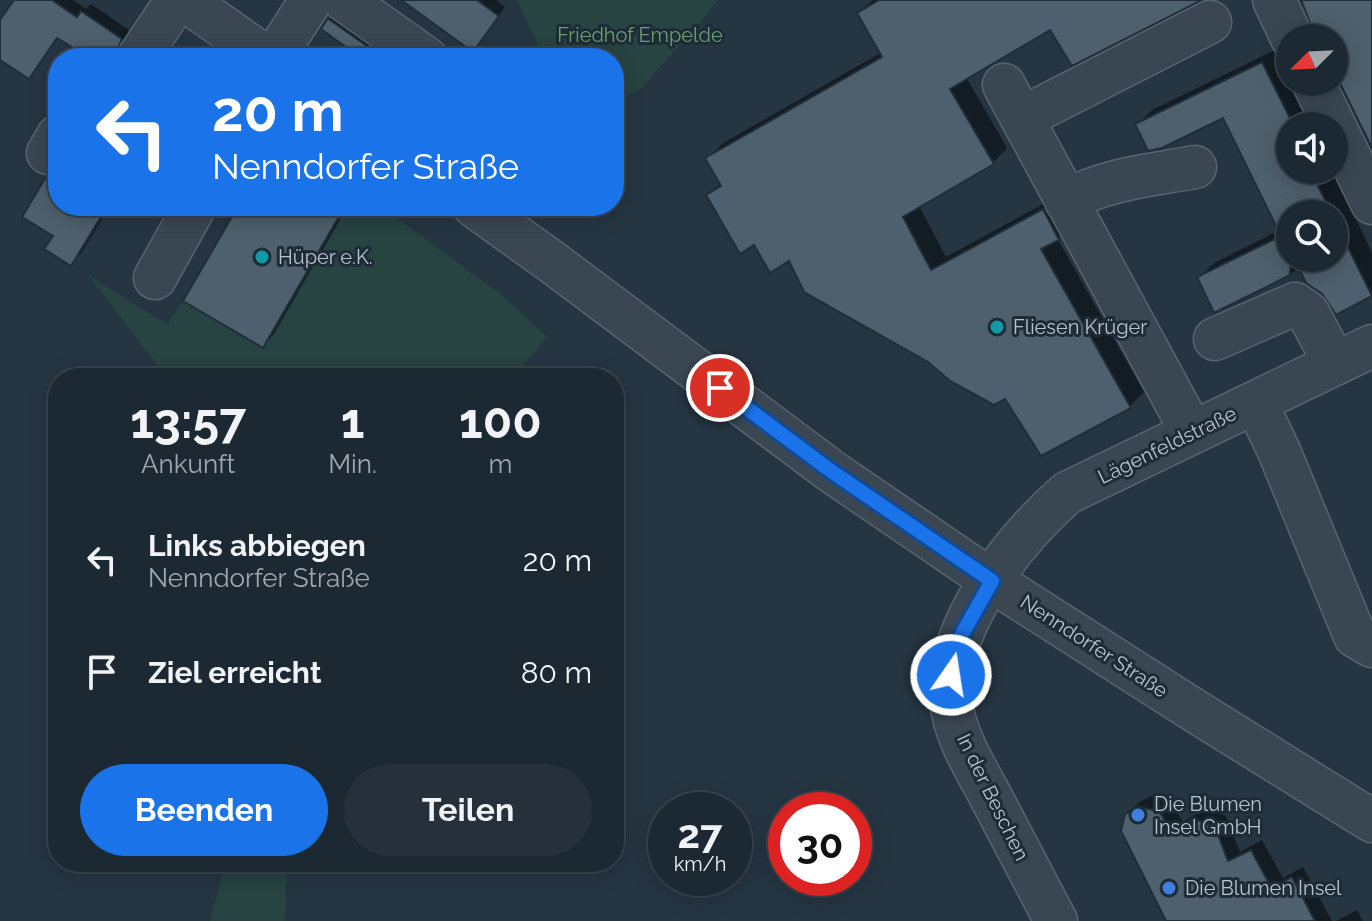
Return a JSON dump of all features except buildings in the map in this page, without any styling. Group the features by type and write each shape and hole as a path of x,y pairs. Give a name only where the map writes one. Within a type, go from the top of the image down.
{"street":[{"path":"128,46 142,0"},
{"path":"280,48 311,0"},
{"path":"344,0 412,48"},
{"path":"1274,0 1285,24"},
{"path":"128,46 198,4 254,48"},
{"path":"1192,432 1013,101 1210,22"},
{"path":"1320,96 1372,203"},
{"path":"1066,201 1081,192 1119,181 1195,167"},
{"path":"155,278 189,216"},
{"name":"Nenndorfer Straße","path":"488,216 831,471 992,581 1372,821"},
{"path":"1215,339 1295,304 1308,313 1335,364"},
{"name":"Lägenfeldstraße","path":"992,581 1009,552 1041,516 1067,493 1372,346"},
{"path":"1256,403 1355,636 1372,646"},
{"name":"In der Beschen","path":"992,581 957,643 951,675 951,702 962,741 1056,921"}],"green space":[{"name":"Friedhof Empelde","path":"517,0 719,0 642,88 624,96 624,48 539,48"},
{"path":"341,216 395,216 503,296 547,337 521,368 159,368 88,275 167,324 183,301 263,347"},
{"path":"223,872 288,872 285,921 210,921"}],"place":[{"name":"Hüper e.K.","path":"262,257"},
{"name":"Fliesen Krüger","path":"997,327"},
{"name":"Die Blumen Insel GmbH","path":"1138,815"},
{"name":"Die Blumen Insel","path":"1169,888"}],"route":[{"path":"720,388 831,471 992,581 957,643 951,675"}]}
